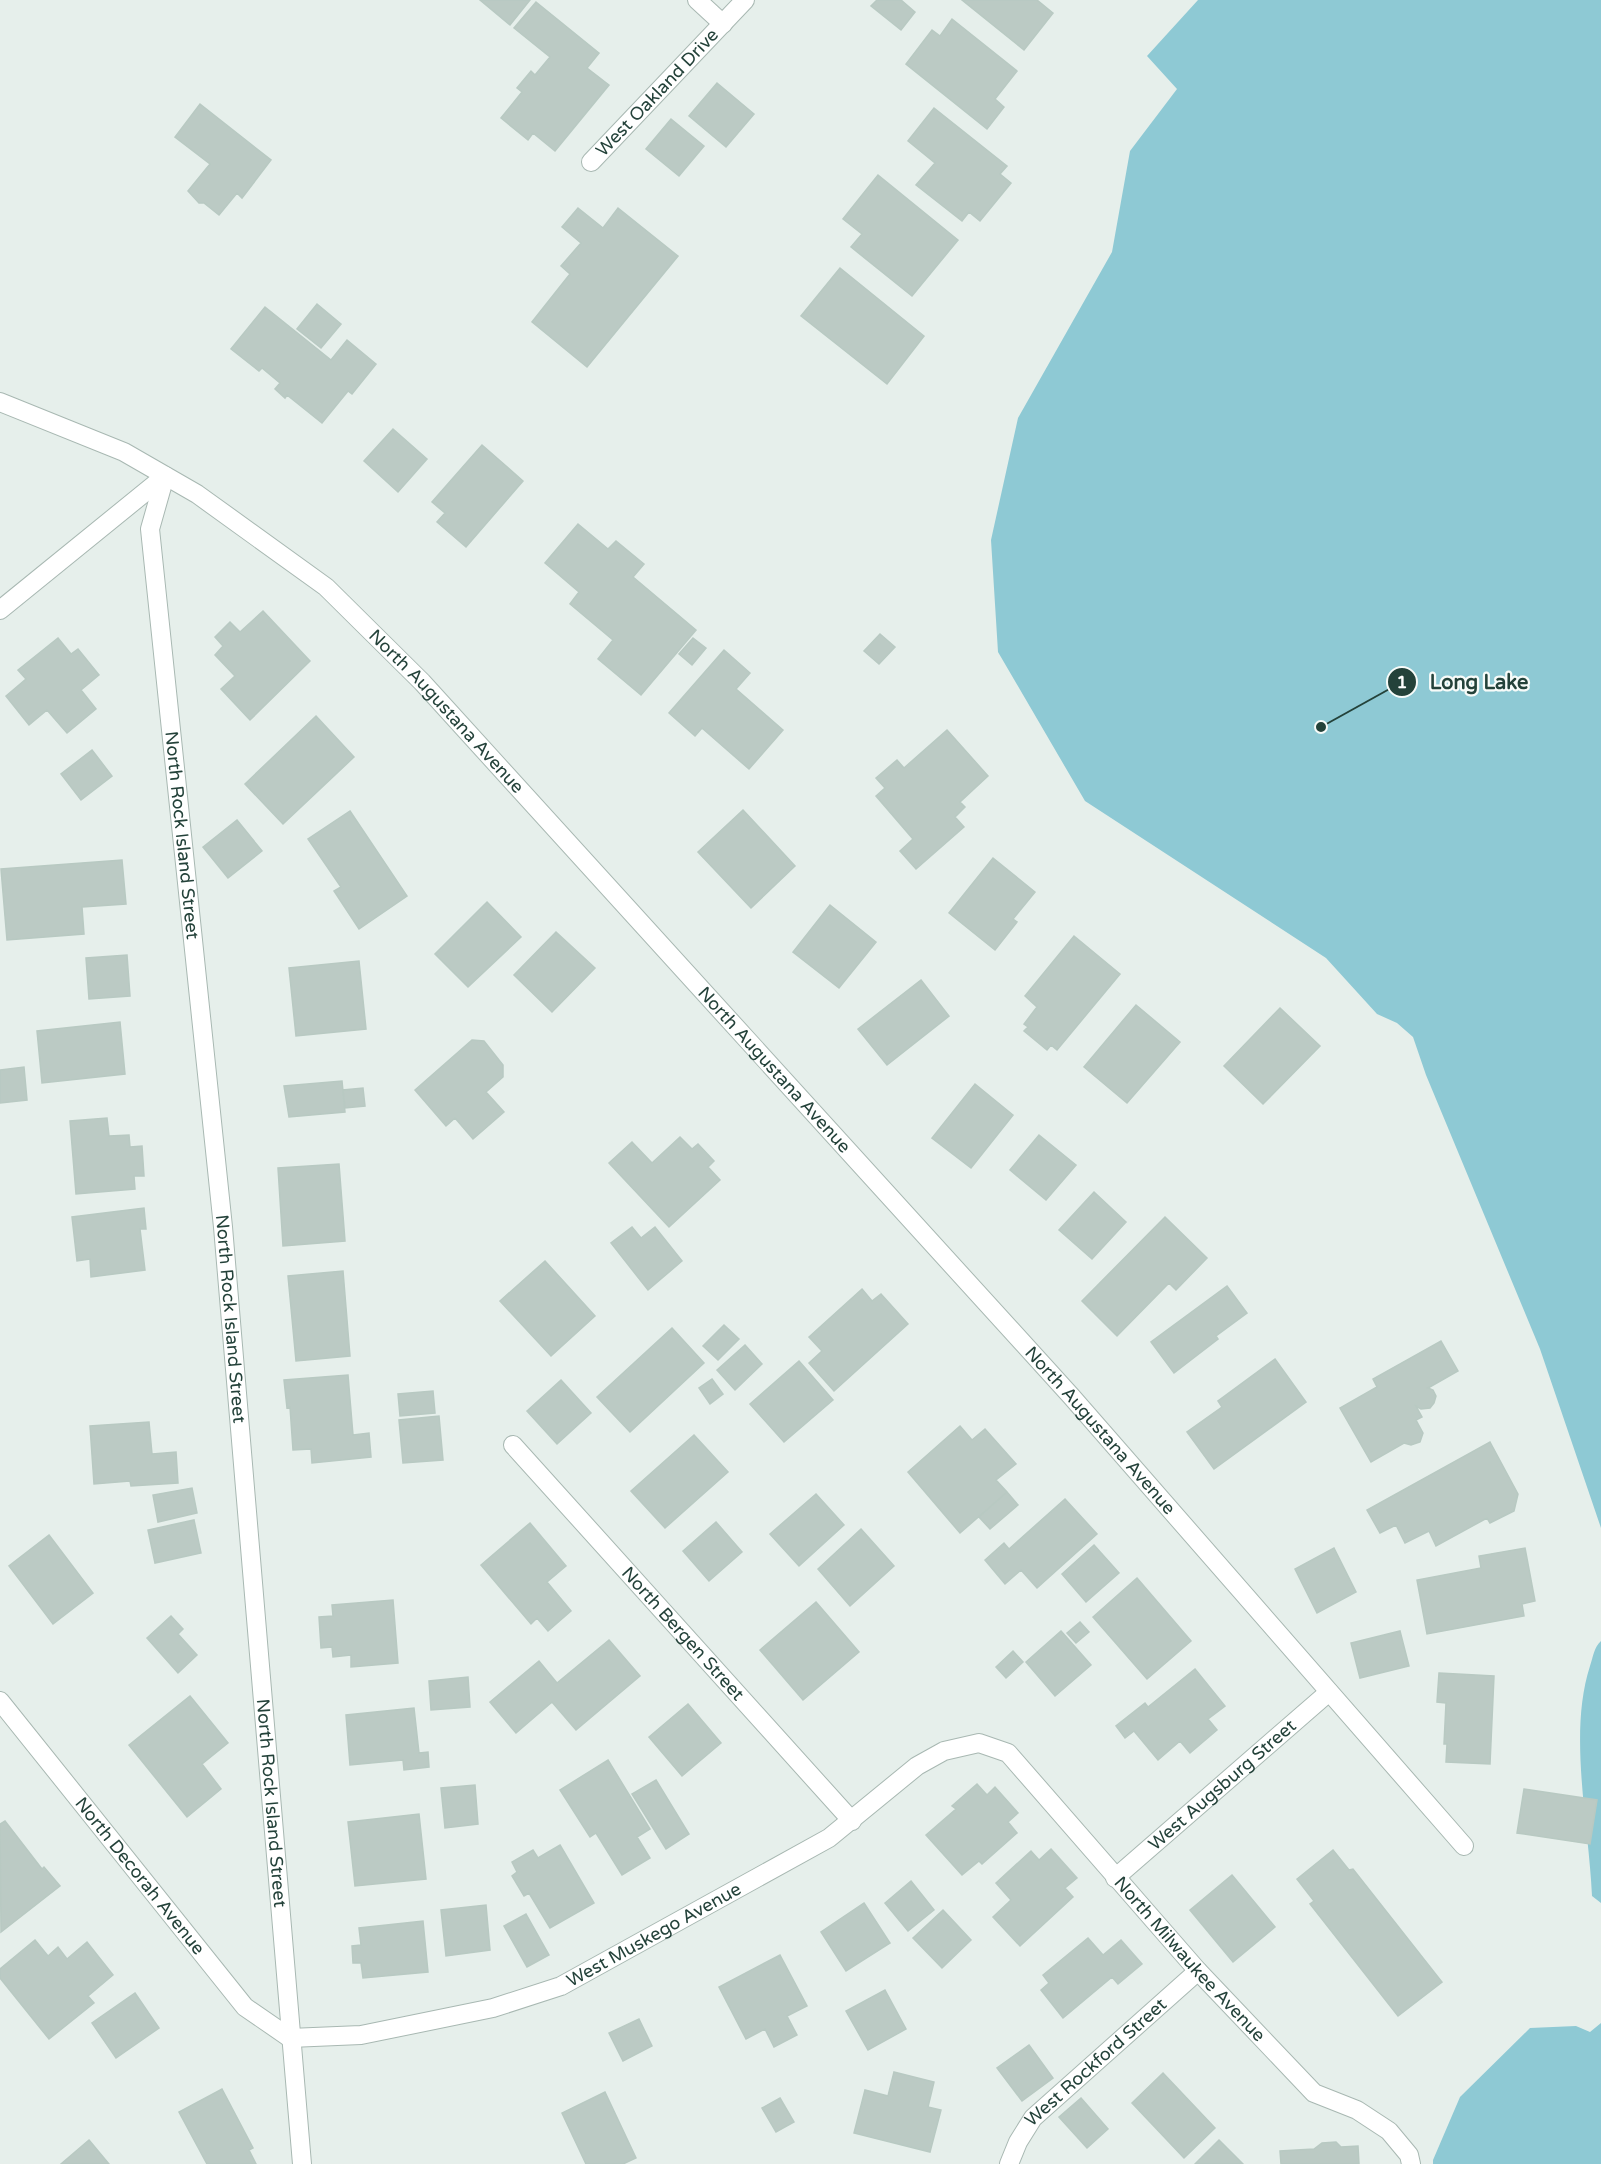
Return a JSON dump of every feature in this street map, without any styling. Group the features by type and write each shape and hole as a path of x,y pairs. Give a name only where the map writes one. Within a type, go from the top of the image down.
{"street":[{"name":"West Oakland Drive","path":"697,0 723,24"},
{"name":"West Oakland Drive","path":"591,162 746,0"},
{"name":"North Augustana Avenue","path":"0,402 124,452 197,494 326,587 422,682 1071,1396 1464,1846"},
{"path":"0,610 165,476"},
{"name":"North Rock Island Street","path":"165,476 150,529 223,1227 302,2164"},
{"name":"North Bergen Street","path":"513,1445 852,1821"},
{"name":"West Augsburg Street","path":"1115,1878 1329,1692"},
{"name":"North Decorah Avenue","path":"0,1701 245,2007 290,2038"},
{"name":"West Muskego Avenue","path":"290,2038 361,2035 493,2008 561,1986 830,1838 917,1766 944,1751 979,1743"},
{"name":"North Milwaukee Avenue","path":"979,1743 1008,1753 1198,1971 1314,2093 1357,2110 1389,2131 1409,2155 1411,2164"},
{"name":"West Rockford Street","path":"1009,2164 1018,2142 1033,2118 1198,1971"}],"water":[{"path":"1198,0 1601,0 1601,1528 1540,1349 1426,1075 1413,1037 1397,1023 1377,1014 1326,958 1085,801 998,652 991,540 1018,418 1112,252 1130,151 1177,89 1147,56"},
{"path":"1601,1641 1601,1903 1592,1896 1580,1750 1584,1692 1594,1652"},
{"path":"1601,2023 1601,2164 1433,2164 1460,2097 1530,2028 1576,2026 1590,2032"}],"building":[{"path":"480,0 530,0 510,25"},
{"path":"877,0 901,0 915,12 901,30 871,6"},
{"path":"962,0 1037,0 1053,13 1024,50"},
{"path":"536,2 599,53 587,68 609,85 555,151 533,133 528,140 501,118 522,92 517,88 531,71 535,75 550,57 514,28"},
{"path":"952,19 1017,71 995,99 1004,107 987,129 906,64 932,30 940,36"},
{"path":"717,83 754,114 726,147 689,116"},
{"path":"200,104 271,160 242,198 237,193 219,215 204,203 199,203 188,191 210,164 175,137"},
{"path":"934,108 1007,166 1000,174 1011,183 980,221 969,212 962,221 916,185 935,163 908,141"},
{"path":"671,119 704,146 679,176 646,149"},
{"path":"878,175 958,240 912,296 851,247 862,234 843,219"},
{"path":"578,208 603,228 618,208 678,256 587,367 532,322 570,274 561,266 581,243 562,227"},
{"path":"840,268 924,336 887,384 801,316"},
{"path":"317,304 341,324 321,348 297,329"},
{"path":"265,307 331,360 347,340 376,364 352,394 348,391 322,423 287,395 285,398 275,389 280,383 262,368 259,371 231,349"},
{"path":"393,429 427,459 398,492 364,461"},
{"path":"482,445 523,481 466,547 437,522 445,513 432,502"},
{"path":"578,524 608,549 616,541 644,564 633,577 696,630 641,695 598,659 613,640 570,604 579,592 545,563"},
{"path":"263,611 310,661 250,720 221,689 235,676 215,655 223,646 215,637 230,622 240,632"},
{"path":"880,634 895,647 879,664 864,651"},
{"path":"58,638 71,654 78,649 99,675 81,690 96,709 67,733 47,710 29,725 6,696 26,679 18,670"},
{"path":"693,638 706,648 692,665 679,654"},
{"path":"724,650 750,673 736,689 783,730 749,769 702,728 695,736 669,713"},
{"path":"316,716 354,757 283,824 245,784"},
{"path":"947,730 988,776 960,802 965,807 955,817 964,827 916,869 900,851 913,839 876,796 885,788 876,778 897,760 904,768"},
{"path":"92,750 112,776 81,800 61,774"},
{"path":"743,810 795,866 751,908 698,852"},
{"path":"350,811 407,896 359,929 334,891 341,887 308,839"},
{"path":"237,820 262,851 228,878 203,847"},
{"path":"993,858 1035,892 1013,919 1017,922 995,950 949,913"},
{"path":"122,860 126,904 82,907 84,934 7,940 1,869"},
{"path":"487,902 521,937 468,987 435,954"},
{"path":"830,905 876,942 839,988 793,952"},
{"path":"556,932 595,968 552,1012 514,975"},
{"path":"1074,936 1120,974 1057,1050 1051,1045 1047,1050 1024,1031 1028,1027 1024,1024 1037,1007 1025,996"},
{"path":"127,955 130,996 89,999 86,958"},
{"path":"359,961 366,1029 296,1036 289,968"},
{"path":"921,980 949,1016 887,1065 858,1029"},
{"path":"1136,1005 1180,1042 1127,1103 1084,1067"},
{"path":"1280,1008 1320,1046 1263,1104 1224,1066"},
{"path":"120,1022 125,1074 42,1083 37,1031"},
{"path":"472,1040 484,1041 503,1065 503,1077 486,1092 504,1112 473,1139 455,1118 446,1126 415,1090"},
{"path":"24,1067 27,1100 0,1103 0,1070"},
{"path":"342,1081 345,1112 289,1117 284,1086"},
{"path":"975,1084 1013,1115 971,1168 932,1138"},
{"path":"363,1088 365,1106 345,1108 343,1090"},
{"path":"107,1118 109,1136 129,1135 130,1147 142,1146 144,1176 134,1176 135,1189 76,1194 70,1121"},
{"path":"1039,1135 1076,1165 1046,1200 1010,1170"},
{"path":"680,1137 692,1149 698,1144 714,1161 708,1167 720,1180 669,1227 609,1163 632,1142 652,1163"},
{"path":"339,1164 345,1241 283,1246 278,1168"},
{"path":"1094,1192 1126,1222 1092,1259 1059,1230"},
{"path":"144,1208 146,1229 140,1229 145,1270 91,1277 90,1259 77,1261 72,1217"},
{"path":"1165,1217 1207,1258 1176,1290 1169,1283 1117,1336 1082,1301"},
{"path":"632,1227 641,1238 655,1227 682,1261 648,1290 611,1243"},
{"path":"545,1261 595,1316 551,1356 500,1301"},
{"path":"343,1271 350,1356 296,1361 288,1276"},
{"path":"1227,1286 1247,1313 1216,1336 1218,1339 1174,1373 1151,1342"},
{"path":"862,1289 872,1301 881,1294 908,1324 834,1391 809,1363 822,1351 809,1337"},
{"path":"724,1325 739,1339 718,1360 703,1346"},
{"path":"672,1328 704,1363 630,1432 597,1397"},
{"path":"1441,1341 1458,1371 1428,1388 1433,1390 1436,1396 1430,1408 1421,1409 1416,1406 1422,1417 1416,1420 1423,1433 1420,1442 1411,1445 1404,1443 1371,1462 1340,1408 1377,1387 1373,1379"},
{"path":"745,1345 762,1364 735,1390 717,1370"},
{"path":"1275,1359 1306,1402 1214,1469 1187,1432 1222,1407 1218,1401"},
{"path":"799,1361 833,1400 784,1442 750,1404"},
{"path":"348,1375 353,1435 369,1433 371,1457 312,1463 311,1449 293,1450 290,1407 287,1408 284,1380"},
{"path":"712,1379 723,1394 710,1404 699,1388"},
{"path":"561,1380 591,1413 557,1444 527,1411"},
{"path":"433,1391 435,1413 400,1416 398,1394"},
{"path":"439,1416 443,1460 403,1463 399,1420"},
{"path":"149,1422 152,1454 176,1452 178,1483 131,1486 130,1481 94,1484 90,1426"},
{"path":"960,1426 972,1440 985,1429 1016,1464 996,1480 1007,1492 960,1533 908,1472"},
{"path":"694,1435 728,1472 665,1528 631,1491"},
{"path":"1490,1442 1518,1494 1514,1511 1490,1523 1487,1518 1436,1546 1429,1531 1405,1543 1396,1525 1380,1533 1367,1510"},
{"path":"192,1488 197,1513 158,1522 153,1495"},
{"path":"1007,1492 1018,1505 990,1529 979,1517"},
{"path":"816,1494 844,1525 799,1566 770,1534"},
{"path":"1065,1499 1097,1534 1037,1588 1021,1570 1005,1584 985,1560 1004,1543 1009,1549"},
{"path":"194,1520 201,1553 155,1563 148,1530"},
{"path":"716,1522 742,1552 709,1581 683,1551"},
{"path":"530,1523 566,1566 547,1582 571,1611 548,1631 537,1618 531,1624 481,1565"},
{"path":"861,1529 894,1566 850,1606 818,1569"},
{"path":"49,1535 93,1593 53,1624 9,1566"},
{"path":"1094,1545 1119,1573 1086,1602 1062,1574"},
{"path":"1334,1548 1356,1592 1317,1613 1295,1569"},
{"path":"1525,1548 1535,1601 1522,1604 1524,1616 1427,1634 1417,1580 1481,1568 1479,1556"},
{"path":"1137,1578 1191,1641 1147,1679 1093,1617"},
{"path":"393,1600 398,1663 351,1667 351,1655 333,1657 332,1647 321,1648 319,1617 333,1616 332,1605"},
{"path":"816,1602 859,1652 803,1700 760,1650"},
{"path":"171,1616 183,1629 178,1634 197,1655 178,1673 147,1638"},
{"path":"1080,1622 1089,1632 1076,1643 1067,1633"},
{"path":"1061,1631 1091,1665 1055,1696 1026,1662"},
{"path":"1400,1631 1409,1666 1360,1678 1351,1643"},
{"path":"609,1640 640,1676 576,1730 552,1702 516,1733 490,1702 539,1661 557,1683"},
{"path":"1013,1651 1023,1662 1006,1678 996,1667"},
{"path":"1195,1669 1225,1706 1208,1719 1217,1730 1190,1753 1180,1741 1158,1760 1134,1731 1125,1738 1116,1726 1145,1703 1148,1707"},
{"path":"1439,1673 1494,1676 1490,1764 1446,1762 1447,1744 1444,1744 1446,1703 1437,1702"},
{"path":"468,1677 470,1707 431,1710 429,1681"},
{"path":"190,1696 228,1743 202,1764 221,1789 187,1817 129,1745"},
{"path":"688,1704 721,1743 682,1776 649,1737"},
{"path":"414,1708 419,1753 428,1752 429,1767 404,1770 403,1760 350,1765 346,1715"},
{"path":"608,1760 650,1829 637,1837 650,1858 622,1875 596,1833 590,1837 560,1790"},
{"path":"656,1780 689,1834 666,1849 632,1794"},
{"path":"977,1784 987,1795 995,1787 1018,1813 1008,1822 1017,1833 982,1864 979,1861 962,1875 926,1835 956,1809 952,1806"},
{"path":"475,1785 478,1824 445,1828 441,1788"},
{"path":"1524,1789 1597,1800 1590,1844 1517,1833"},
{"path":"419,1814 426,1879 355,1886 348,1822"},
{"path":"5,1821 42,1869 44,1867 60,1886 1,1932 0,1824"},
{"path":"560,1845 594,1903 550,1928 529,1893 524,1896 512,1876 517,1872 512,1862 533,1850 538,1858"},
{"path":"1051,1849 1077,1878 1065,1888 1073,1897 1020,1946 993,1917 1011,1900 996,1883 1031,1851 1039,1860"},
{"path":"1333,1850 1349,1870 1353,1869 1442,1982 1398,2016 1310,1904 1314,1901 1297,1879"},
{"path":"1232,1875 1275,1927 1233,1962 1190,1910"},
{"path":"911,1881 934,1910 908,1931 885,1903"},
{"path":"864,1903 890,1943 846,1971 821,1932"},
{"path":"486,1905 490,1950 446,1956 441,1910"},
{"path":"943,1910 971,1940 942,1968 913,1938"},
{"path":"526,1914 549,1955 527,1967 504,1926"},
{"path":"423,1921 428,1972 363,1978 361,1963 353,1963 352,1946 361,1945 359,1928"},
{"path":"1088,1938 1103,1955 1121,1940 1142,1964 1118,1984 1112,1977 1063,2018 1041,1990 1049,1983 1043,1975"},
{"path":"35,1940 48,1956 58,1947 67,1959 87,1942 113,1975 88,1996 94,2003 49,2039 0,1978 0,1969"},
{"path":"780,1955 807,2006 787,2016 797,2035 774,2047 765,2029 746,2039 719,1987"},
{"path":"885,1990 906,2029 868,2050 846,2011"},
{"path":"135,1993 159,2028 116,2058 92,2023"},
{"path":"639,2019 652,2046 623,2061 609,2033"},
{"path":"1029,2045 1053,2078 1022,2101 997,2068"},
{"path":"894,2072 934,2082 928,2107 941,2110 930,2152 854,2133 865,2090 888,2096"},
{"path":"1163,2073 1215,2128 1184,2158 1132,2103"},
{"path":"222,2089 253,2148 249,2150 256,2164 207,2164 179,2112"},
{"path":"605,2092 636,2158 623,2164 586,2164 562,2113"},
{"path":"780,2098 794,2122 776,2132 762,2108"},
{"path":"1081,2098 1108,2129 1087,2148 1059,2117"},
{"path":"89,2140 109,2164 61,2164"},
{"path":"1219,2140 1243,2164 1195,2164"},
{"path":"1336,2142 1341,2147 1358,2146 1359,2164 1281,2164 1280,2151 1314,2149 1322,2143"}],"place":[{"name":"Long Lake","path":"1321,727"}]}
